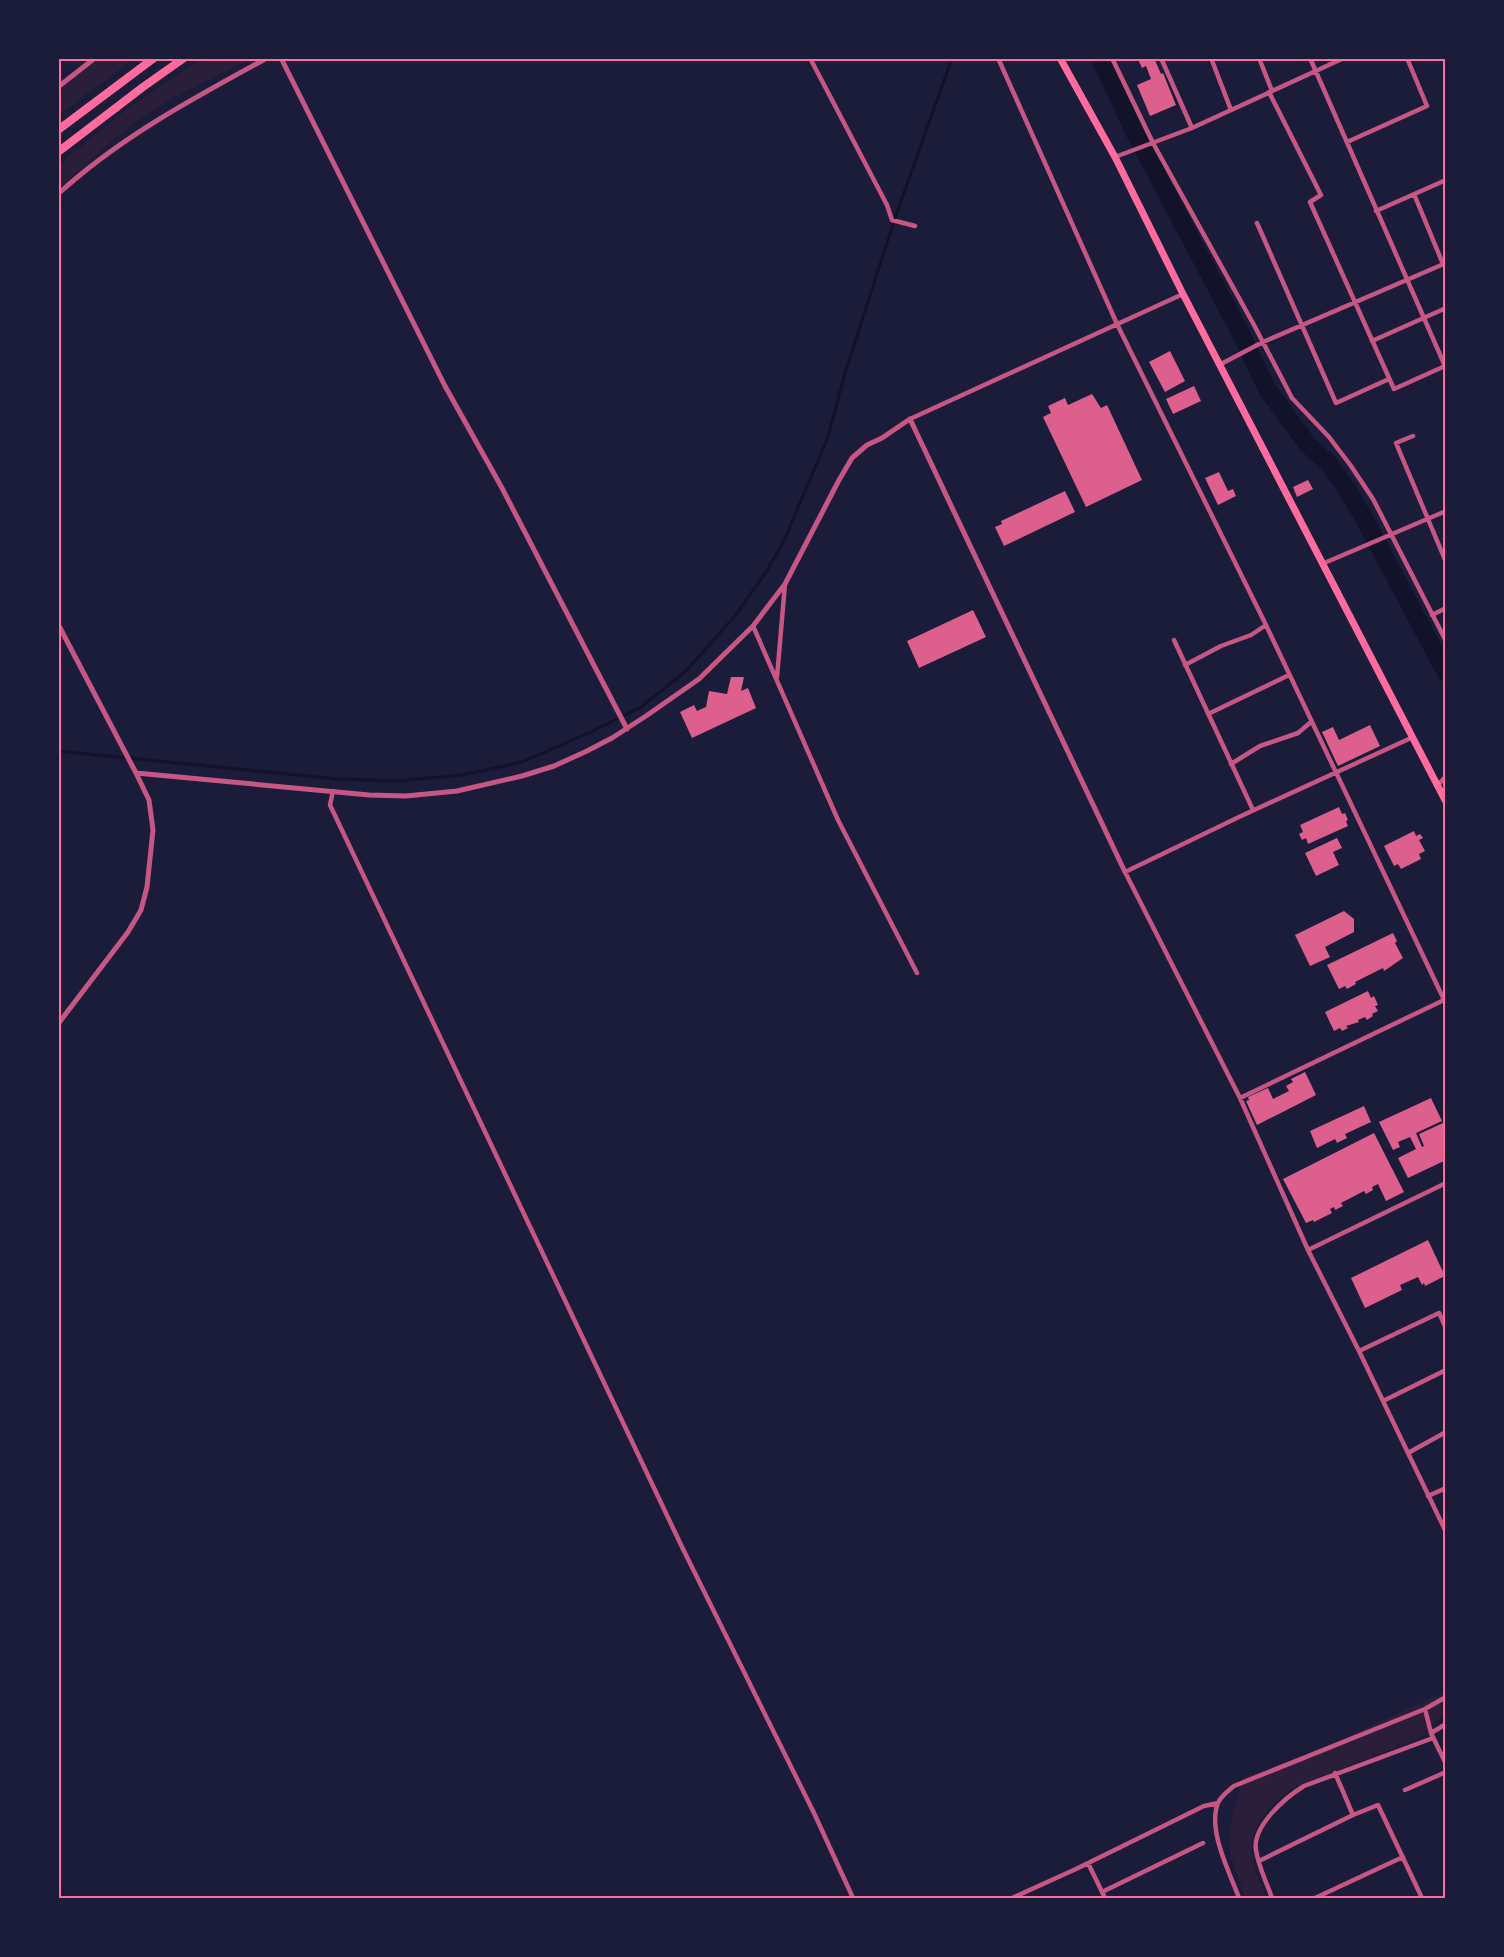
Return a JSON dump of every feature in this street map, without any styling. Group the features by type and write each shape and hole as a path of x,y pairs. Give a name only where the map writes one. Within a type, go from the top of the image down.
{"highway":[{"path":"58,130 154,58"},
{"path":"58,152 184,58"}],"main road":[{"path":"1060,58 1115,157 1183,294 1446,802"}],"street":[{"path":"58,87 95,58"},
{"path":"58,194 83,172 174,109 267,58"},
{"path":"281,58 445,386 502,488 626,727"},
{"path":"810,58 887,205 892,219 915,226"},
{"path":"998,58 1117,324 1266,625 1445,1002 1240,1098"},
{"path":"1112,58 1153,142 1292,398 1329,437 1372,499 1446,641"},
{"path":"1161,58 1192,128"},
{"path":"1211,58 1231,110"},
{"path":"1259,58 1270,92 1321,195 1310,202 1394,389 1445,366 1310,58"},
{"path":"1115,157 1192,128 1344,58"},
{"path":"1347,142 1427,106 1407,58"},
{"path":"1376,211 1446,180"},
{"path":"1221,364 1303,324 1444,264 1414,194"},
{"path":"1257,224 1336,403 1389,379"},
{"path":"136,773 406,796 484,786 554,766 626,727 699,679 753,626 785,584 852,458 867,445 910,419 1183,294"},
{"path":"1372,340 1446,308"},
{"path":"1438,350 1446,347"},
{"path":"910,419 1125,872 1240,1098 1308,1250 1446,1532"},
{"path":"1413,436 1396,443 1446,562"},
{"path":"1322,564 1446,511"},
{"path":"776,680 785,584"},
{"path":"1432,615 1446,608"},
{"path":"58,624 136,773 149,800 153,816 152,848 144,901 128,932 58,1024"},
{"path":"1185,665 1221,646 1251,635 1266,625"},
{"path":"753,626 838,820 917,973"},
{"path":"1174,640 1253,810"},
{"path":"1208,714 1289,675"},
{"path":"1231,764 1260,746 1298,733 1311,722"},
{"path":"1125,872 1253,810 1411,738"},
{"path":"1437,786 1446,776"},
{"path":"333,791 330,805 682,1546 814,1813 853,1899"},
{"path":"1308,1250 1446,1183"},
{"path":"1359,1351 1439,1313 1446,1328"},
{"path":"1383,1401 1446,1370"},
{"path":"1408,1453 1446,1432"},
{"path":"1428,1496 1446,1488"},
{"path":"1239,1899 1216,1833 1215,1819 1218,1803 1225,1793 1234,1786 1425,1709 1446,1697"},
{"path":"1425,1709 1432,1735 1444,1755 1446,1764"},
{"path":"1272,1899 1255,1848 1258,1836 1270,1815 1287,1796 1304,1786 1373,1761 1432,1735 1446,1724"},
{"path":"1405,1790 1446,1772"},
{"path":"1335,1773 1353,1815"},
{"path":"1012,1899 1204,1806 1218,1803"},
{"path":"1259,1861 1378,1805 1422,1899"},
{"path":"1101,1892 1203,1843"},
{"path":"1315,1899 1403,1857"},
{"path":"1088,1863 1105,1899"}],"shaded area":[{"path":"99,59 134,59 59,115 59,90"},
{"path":"202,59 250,59 144,116 59,188 59,165 127,109"},
{"path":"1445,1692 1445,1716 1437,1720 1420,1738 1295,1787 1271,1807 1258,1824 1252,1844 1254,1865 1266,1898 1245,1898 1230,1853 1231,1821 1244,1777 1311,1753"}],"building":[{"path":"1154,58 1176,105 1150,116 1137,85 1151,79 1146,66 1142,68 1138,59"},
{"path":"1170,351 1185,381 1165,392 1149,362"},
{"path":"1194,386 1201,401 1173,414 1166,399"},
{"path":"1092,394 1101,408 1107,405 1142,480 1086,507 1043,417 1051,413 1048,406 1065,398 1068,405"},
{"path":"1219,472 1228,491 1233,489 1236,496 1218,505 1205,478"},
{"path":"1308,480 1313,489 1297,497 1293,487"},
{"path":"1065,491 1075,512 1004,546 995,527 1002,524 1001,521"},
{"path":"973,610 986,637 919,668 907,641"},
{"path":"731,677 744,677 741,691 748,688 756,708 692,738 680,712 694,705 697,711 706,707 709,691 727,694"},
{"path":"1370,725 1380,746 1338,766 1322,732 1333,727 1339,740"},
{"path":"1339,807 1342,814 1345,813 1348,826 1308,844 1306,838 1302,840 1299,834 1303,832 1300,825"},
{"path":"1414,831 1416,836 1420,834 1423,838 1419,840 1425,851 1419,854 1421,859 1401,869 1398,864 1394,866 1384,846"},
{"path":"1337,838 1342,848 1333,852 1339,865 1316,876 1305,853"},
{"path":"1344,911 1354,919 1354,932 1325,947 1330,957 1310,966 1295,935"},
{"path":"1393,933 1397,941 1395,943 1403,958 1384,971 1383,968 1355,982 1356,984 1347,989 1345,986 1339,989 1327,965"},
{"path":"1368,991 1371,998 1374,996 1378,1011 1367,1020 1365,1017 1358,1020 1359,1022 1346,1026 1348,1028 1342,1031 1340,1028 1334,1031 1325,1012"},
{"path":"1305,1072 1316,1095 1257,1125 1246,1101 1249,1100 1248,1097 1268,1088 1273,1099 1289,1091 1286,1086 1293,1082 1291,1079"},
{"path":"1431,1098 1442,1121 1416,1133 1422,1147 1424,1146 1419,1134 1443,1123 1446,1128 1446,1154 1443,1155 1446,1160 1408,1178 1398,1158 1416,1149 1410,1137 1398,1142 1400,1147 1393,1150 1379,1122"},
{"path":"1364,1106 1371,1122 1345,1134 1347,1138 1337,1143 1335,1139 1317,1148 1310,1131"},
{"path":"1374,1133 1404,1192 1386,1201 1378,1184 1366,1194 1364,1191 1341,1203 1343,1206 1335,1210 1334,1207 1330,1209 1332,1213 1314,1222 1313,1220 1306,1223 1283,1179"},
{"path":"1428,1240 1445,1276 1425,1286 1418,1277 1400,1285 1402,1290 1365,1308 1351,1278"}],"waterway":[{"path":"58,751 337,779 397,781 462,775 522,762 641,707 686,671 735,616 766,572 784,541 828,437 845,373 895,218 952,58"},
{"path":"1100,58 1135,133 1240,332 1267,389 1308,445 1328,463 1345,486 1446,673"}]}
